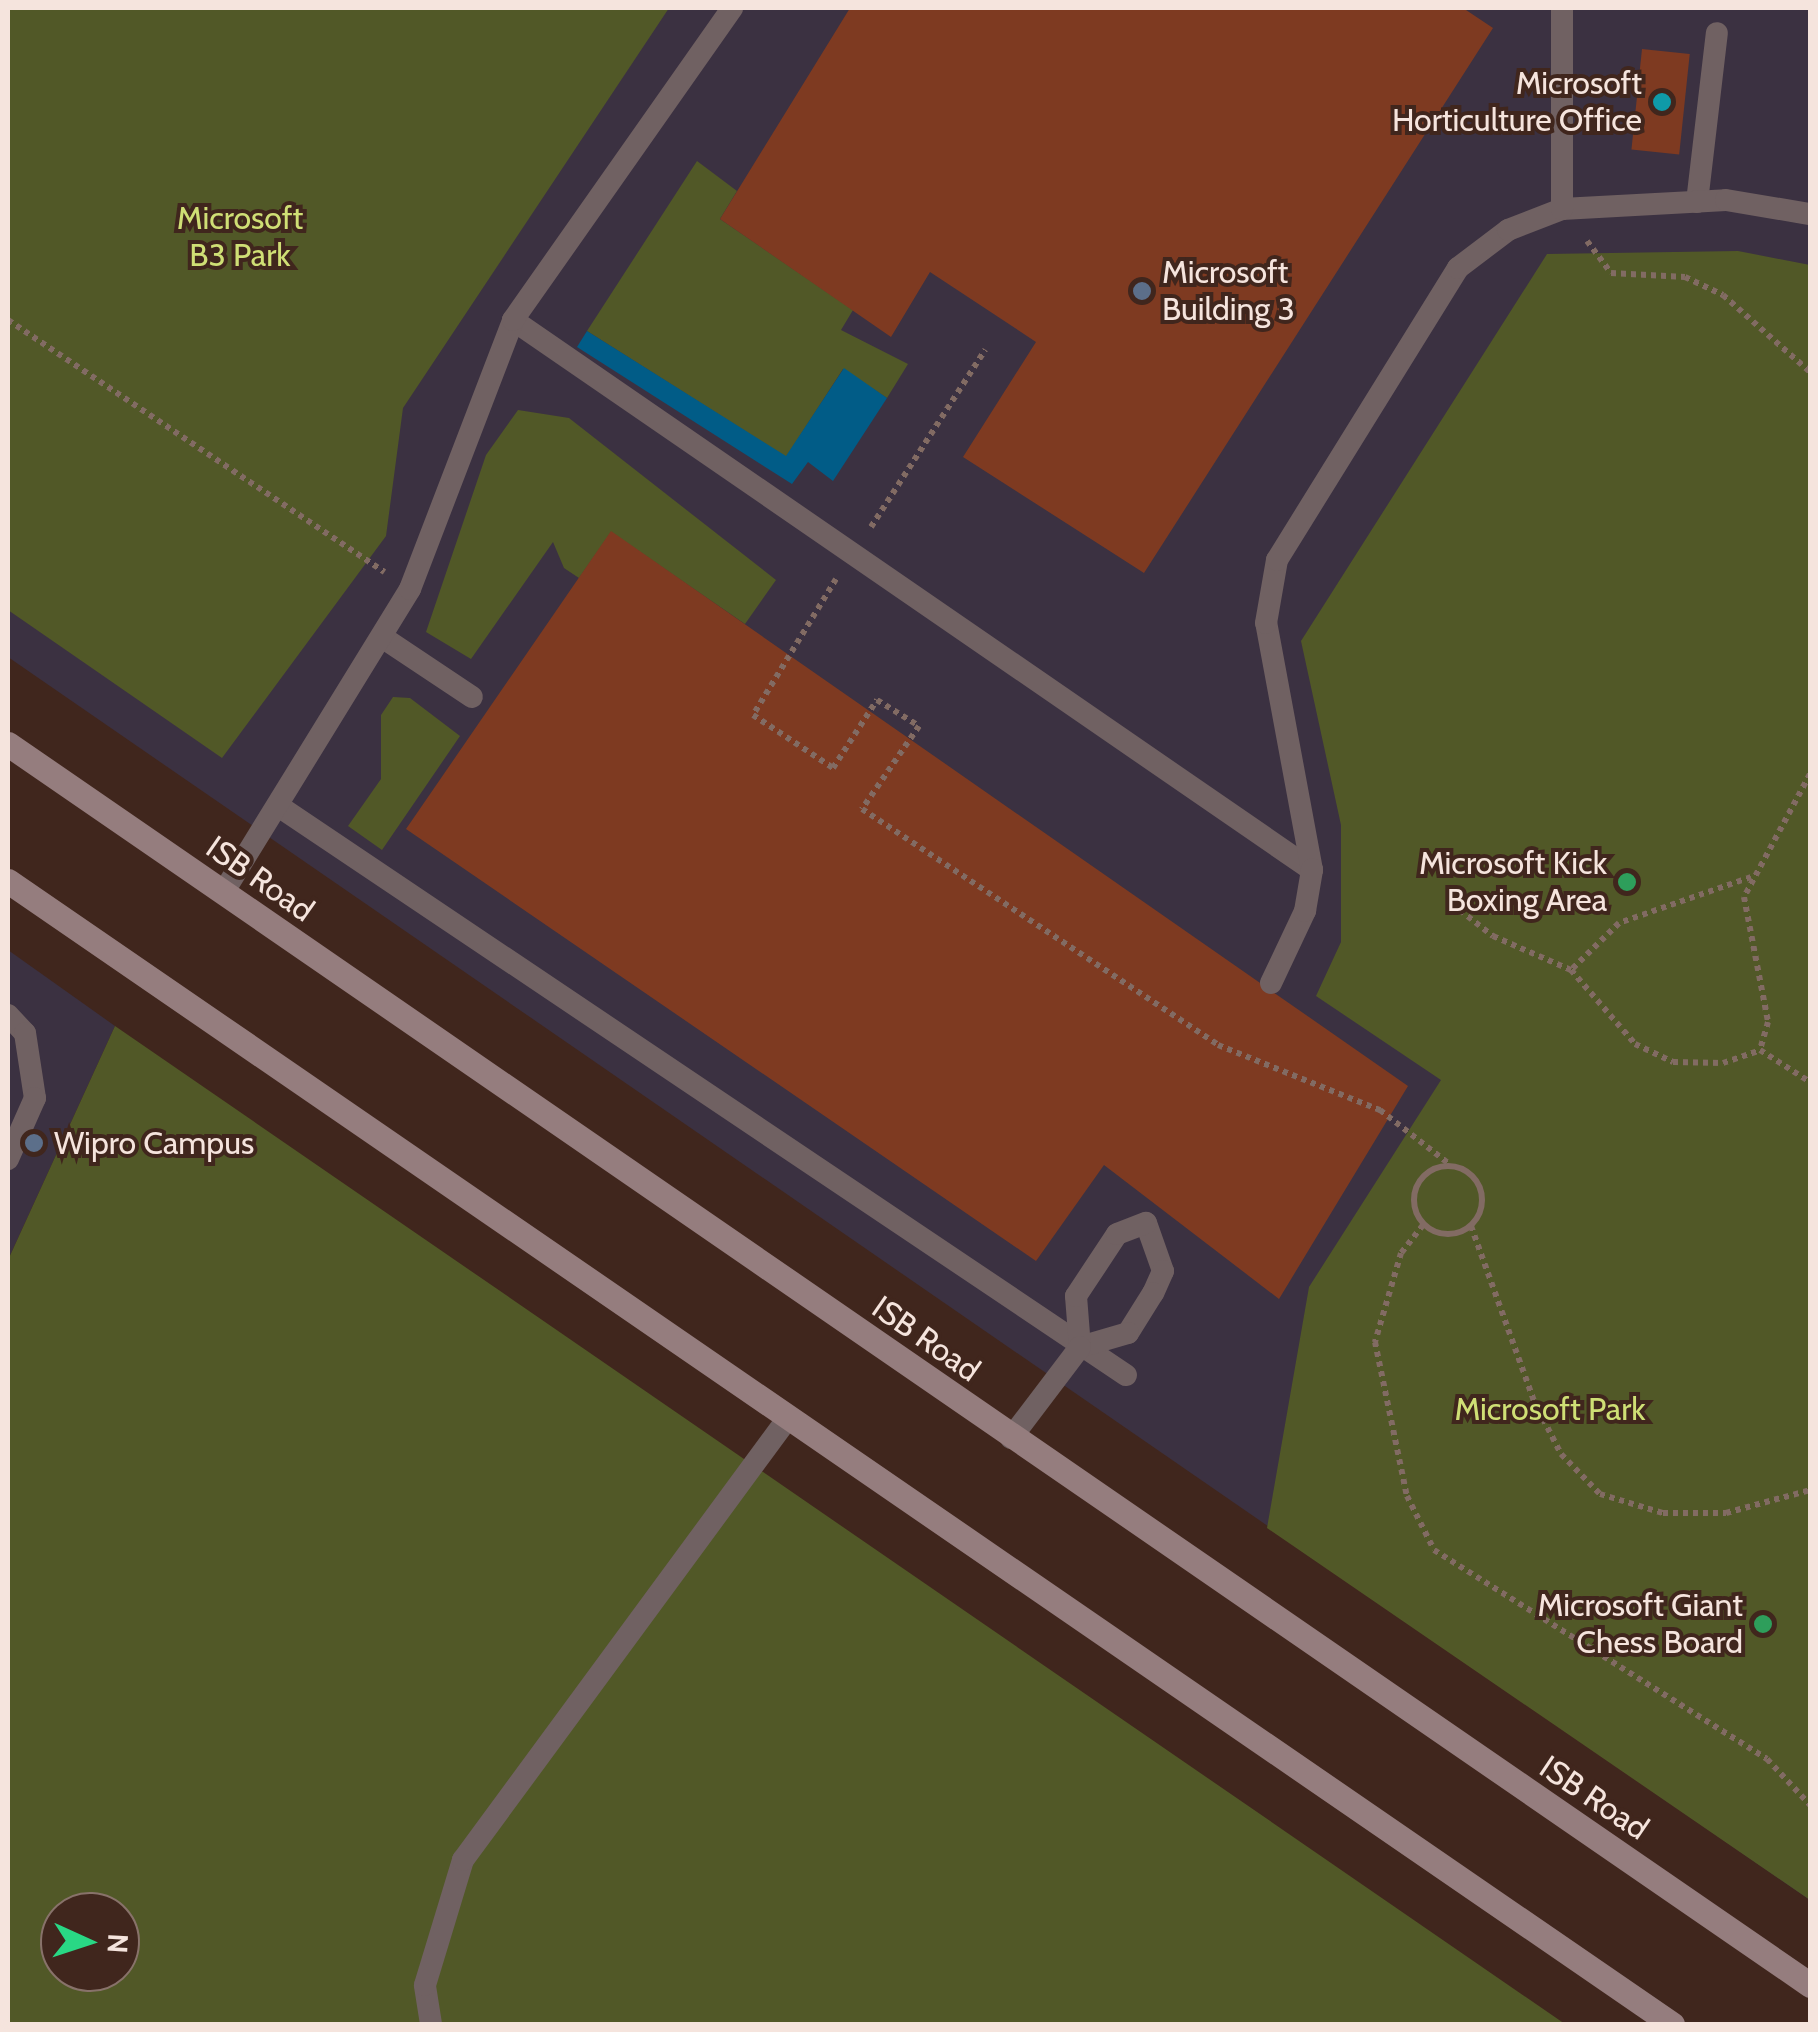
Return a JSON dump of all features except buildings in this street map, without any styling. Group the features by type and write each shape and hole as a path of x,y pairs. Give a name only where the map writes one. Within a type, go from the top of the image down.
{"main road":[{"name":"ISB Road","path":"8,744 1810,1985"},
{"path":"8,881 785,1422 1672,2024"}],"lane":[{"path":"223,892 280,807 410,589 513,320 732,8"},
{"path":"1562,8 1562,209"},
{"path":"1698,202 1717,33"},
{"path":"1270,983 1305,911 1312,870 1266,623 1277,560 1458,268 1508,230 1562,209 1698,202 1810,214"},
{"path":"513,320 1312,870"},
{"path":"382,638 472,697"},
{"path":"280,807 1126,1375"},
{"path":"8,1015 24,1033 36,1098 10,1141"},
{"path":"1012,1438 1080,1347 1128,1333 1153,1294 1163,1271 1149,1219 1117,1234 1076,1296 1080,1347"},
{"path":"431,2024 425,1985 463,1860 785,1422"}],"path":[{"path":"1562,209 1611,274 1685,277 1723,295 1810,372"},
{"path":"8,320 410,589"},
{"path":"984,350 753,715 833,768 877,700 919,726 862,809 1218,1045 1380,1110 1450,1164 1474,1176 1482,1202 1471,1226 1534,1401 1562,1454 1600,1494 1663,1512 1726,1513 1810,1490"},
{"path":"1760,1050 1768,1022 1746,920 1751,877 1810,774"},
{"path":"1570,970 1619,924 1751,877"},
{"path":"1452,904 1493,936 1570,970 1635,1044 1673,1062 1723,1063 1760,1050"},
{"path":"1760,1050 1810,1082"},
{"path":"1450,1164 1424,1173 1413,1198 1423,1225 1446,1235 1471,1226"},
{"path":"1423,1225 1402,1252 1376,1342 1407,1496 1434,1550 1766,1759 1810,1805"}],"shaded area":[{"path":"8,8 1810,8 1810,1900 8,657"},
{"name":"Wipro Campus","path":"8,950 115,1026 8,1260"}],"green space":[{"name":"Microsoft B3 Park","path":"8,8 669,8 403,408 386,536 222,758 8,610"},
{"path":"697,161 737,191 720,219 853,310 841,330 908,364 887,398 843,369 786,457 587,331"},
{"name":"Microsoft Park","path":"1738,251 1810,265 1810,1900 1267,1528 1309,1287 1441,1080 1316,996 1341,942 1341,825 1301,641 1547,254"},
{"path":"518,410 569,418 776,580 745,624 611,532 579,578 564,568 553,542 471,659 426,632 486,455"},
{"path":"393,697 410,698 460,736 382,850 348,826 381,779 381,715"},
{"path":"115,1026 1565,2024 8,2024 8,1260"}],"water":[{"path":"587,331 786,456 844,368 887,398 833,481 808,462 792,484 577,347"}],"place":[{"name":"Microsoft Horticulture Office","path":"1662,102"},
{"name":"Microsoft Building 3","path":"1142,291"},
{"name":"Microsoft Kick Boxing Area","path":"1627,882"},
{"name":"Wipro Campus","path":"34,1143"},
{"name":"Microsoft Giant Chess Board","path":"1763,1624"}]}
